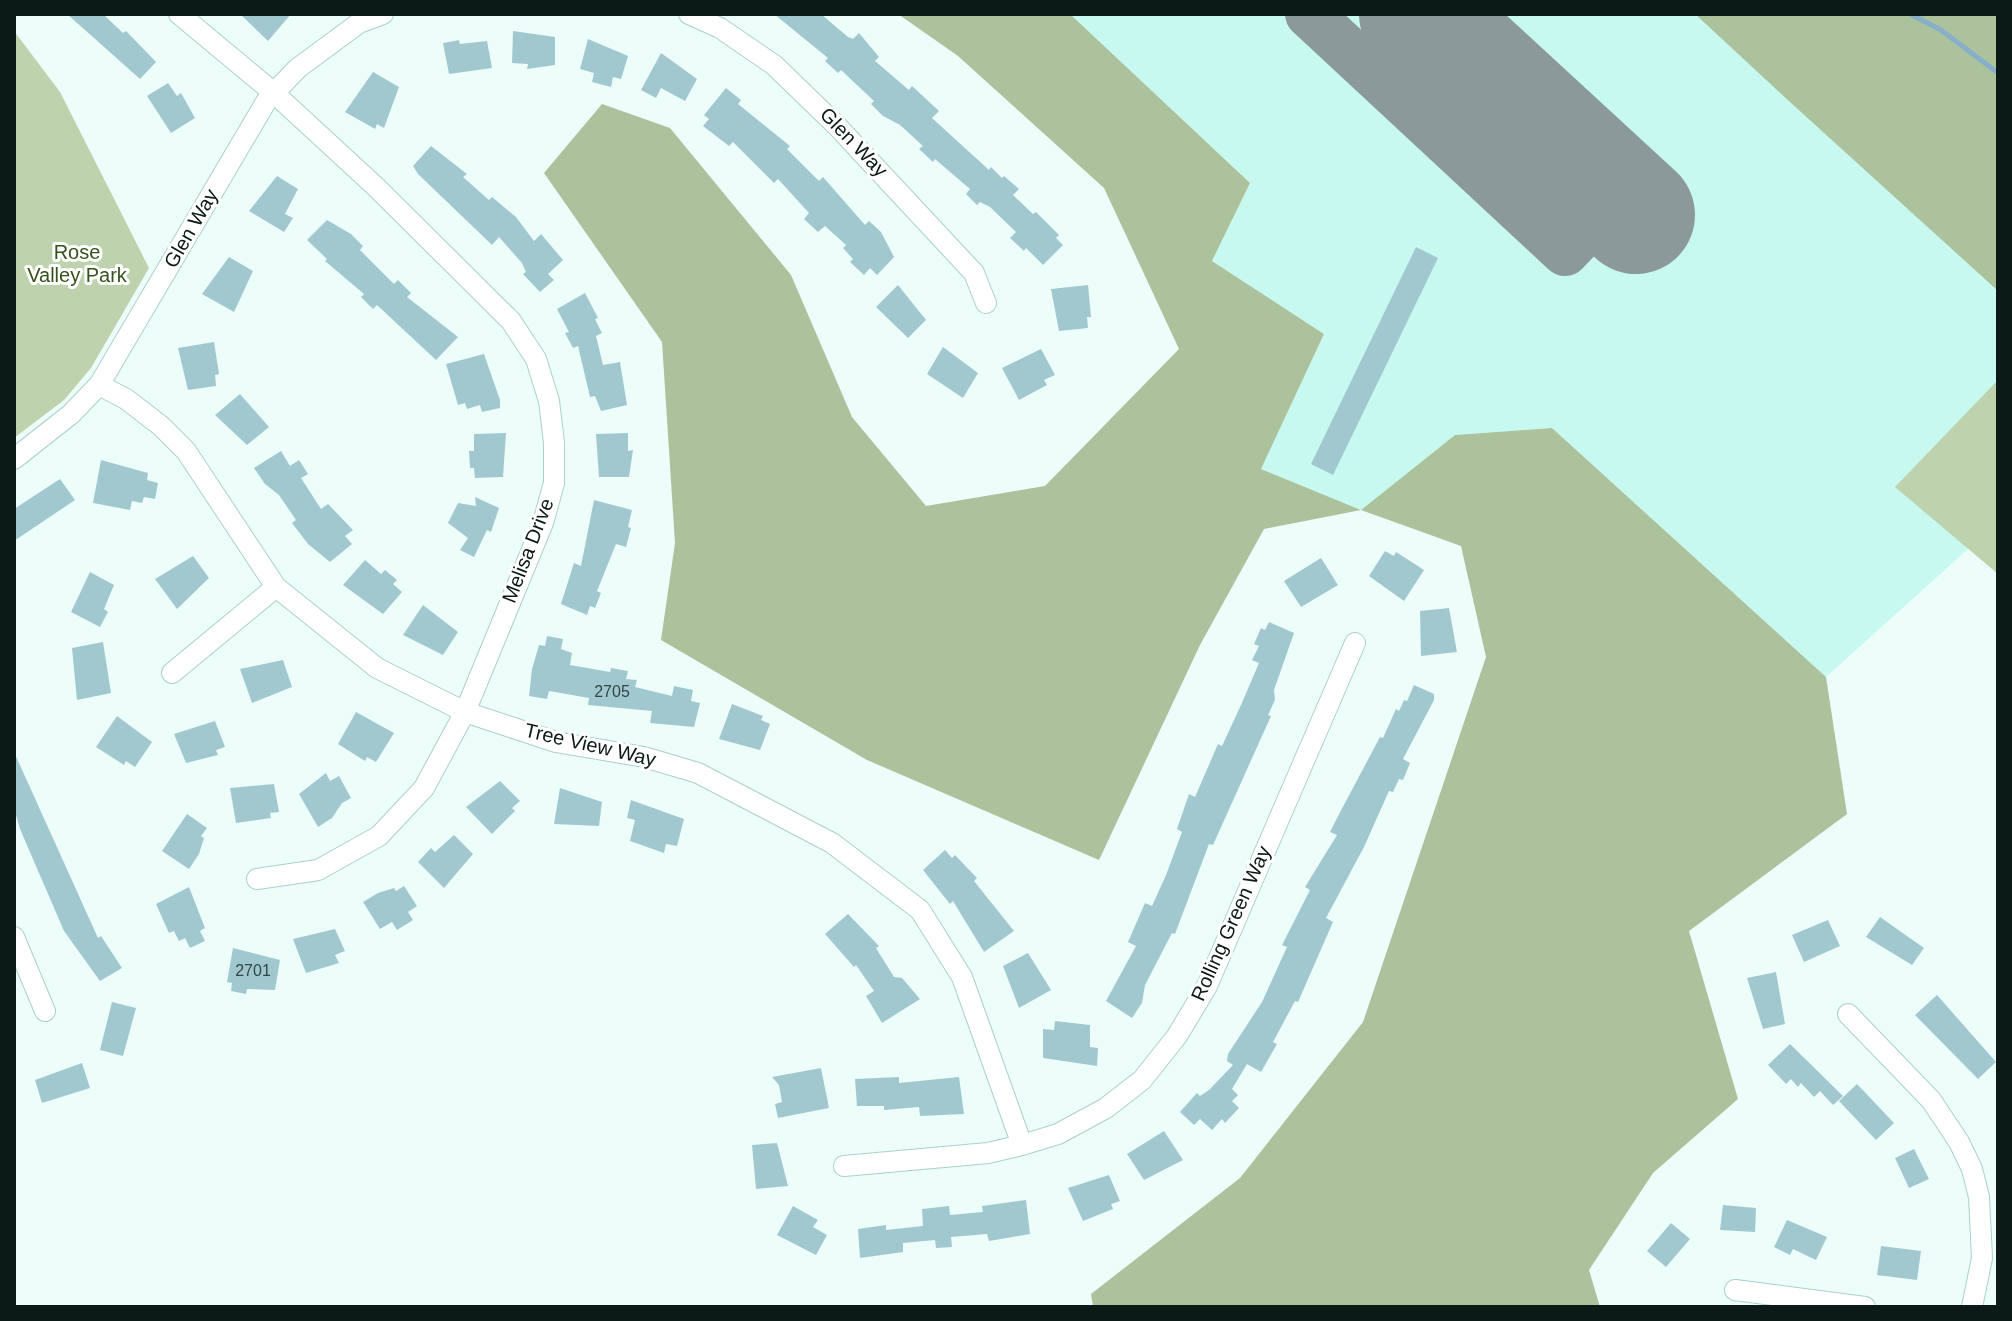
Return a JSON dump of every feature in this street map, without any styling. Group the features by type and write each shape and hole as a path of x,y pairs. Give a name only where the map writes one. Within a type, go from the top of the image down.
{"street":[{"name":"Melisa Drive","path":"179,14 274,93 482,289 511,321 536,359 549,401 554,483 543,523 465,712 424,788 379,836 318,870 257,879"},
{"name":"Glen Way","path":"14,459 71,414 99,385 274,93 298,68 359,23 383,14"},
{"name":"Glen Way","path":"689,14 720,28 774,65 827,115 974,273 986,303"},
{"name":"Tree View Way","path":"99,385 149,417 186,451 276,587 377,668 465,712 556,742 644,757 698,773 832,843 920,910 962,977 1022,1145"},
{"path":"172,673 276,587"},
{"name":"Rolling Green Way","path":"844,1166 988,1153 1022,1145 1058,1134 1106,1108 1142,1080 1177,1036 1207,986 1355,643"},
{"path":"14,937 45,1011"},
{"path":"1848,1014 1931,1100 1959,1142 1972,1169 1979,1197 1982,1247 1972,1307"},
{"path":"1735,1290 1865,1307"}],"shaded area":[{"path":"1070,14 1695,14 1998,291 1998,522 1826,677 1552,428 1455,435 1361,510 1261,469 1324,334 1212,261 1250,183"}],"green space":[{"path":"898,14 1070,14 1250,183 1212,261 1324,334 1261,469 1361,510 1264,529 1200,645 1099,860 867,760 661,640 675,543 662,342 544,173 602,104 670,128 791,275 852,417 926,506 1045,486 1179,349 1104,188 958,56"},
{"path":"1695,14 1998,14 1998,291 1790,102"},
{"name":"Rose Valley Park","path":"14,31 60,92 149,268 91,368 64,400 14,438"},
{"path":"1998,380 1998,574 1895,487"},
{"path":"1552,428 1826,677 1847,814 1689,931 1738,1099 1653,1173 1589,1270 1600,1307 1093,1307 1091,1294 1240,1178 1363,1022 1486,657 1461,546 1361,510 1455,435"}],"building":[{"path":"67,14 103,14 123,33 126,31 156,62 140,79"},
{"path":"240,14 291,14 268,41"},
{"path":"774,14 821,14 848,37 853,39 859,33 879,57 875,61 909,90 912,86 939,111 932,118 989,170 991,167 1019,189 1013,195 1059,235 1056,238 1063,245 1043,265 1026,248 1024,251 1010,238 1016,232 990,207 980,202 977,205 966,194 970,189 935,159 933,162 919,149 923,146 900,125 883,116 871,104 874,101 841,70 838,73 825,61 828,58"},
{"path":"513,31 555,37 555,65 527,69 528,64 512,63"},
{"path":"588,39 628,56 621,79 613,77 611,87 592,82 594,73 580,69"},
{"path":"459,40 460,44 487,41 492,68 449,74 443,43"},
{"path":"661,53 697,79 685,101 661,88 656,98 641,90"},
{"path":"373,72 399,87 384,128 377,124 375,129 345,112"},
{"path":"168,83 177,96 181,93 195,118 171,133 147,96"},
{"path":"726,88 741,100 738,104 790,146 787,149 819,181 823,177 865,225 869,221 881,232 894,257 877,275 870,268 864,275 850,262 853,259 843,248 846,245 825,226 818,232 804,219 809,213 778,179 774,183 733,142 729,146 703,126 709,119 704,115"},
{"path":"431,146 467,174 463,177 489,200 492,197 516,217 534,241 541,234 563,260 548,274 554,280 540,292 523,274 526,272 522,263 499,237 492,245 418,174 413,166"},
{"path":"277,176 298,189 285,214 293,218 284,232 249,211"},
{"path":"327,220 351,234 363,246 360,250 394,284 398,280 411,293 407,297 458,337 436,360 377,305 373,309 361,297 364,294 325,261 327,259 307,240"},
{"path":"1416,247 1438,258 1333,475 1311,464"},
{"path":"229,257 253,271 234,312 202,294"},
{"path":"898,285 926,320 908,338 876,307"},
{"path":"1088,285 1091,317 1087,317 1088,328 1059,331 1051,289"},
{"path":"585,293 602,333 596,336 603,365 620,362 627,405 601,411 595,396 590,397 578,346 573,348 565,333 569,332 557,309"},
{"path":"214,342 219,374 215,375 216,386 188,390 178,348"},
{"path":"943,347 978,373 963,398 927,374"},
{"path":"1041,349 1055,375 1044,380 1047,385 1019,400 1002,368"},
{"path":"484,354 500,408 482,412 480,405 467,409 465,403 458,405 446,364"},
{"path":"240,394 269,427 247,445 215,415"},
{"path":"506,433 503,477 475,478 474,468 470,468 469,451 474,451 474,434"},
{"path":"628,433 628,451 633,450 629,477 599,477 596,434"},
{"path":"281,451 290,466 299,460 308,474 301,478 321,509 328,504 353,530 345,536 352,544 330,562 308,544 292,523 296,520 279,495 265,484 254,468"},
{"path":"101,460 148,473 147,480 158,483 155,499 144,497 142,503 132,501 130,510 93,503"},
{"path":"60,479 75,500 14,541 14,509"},
{"path":"475,497 499,508 491,532 487,530 474,557 460,550 468,538 448,523 458,503 476,506"},
{"path":"594,500 632,510 628,527 631,528 626,547 616,544 597,591 601,593 595,608 590,606 587,615 561,604 574,563 581,566"},
{"path":"1385,551 1394,556 1396,552 1424,570 1404,601 1369,576"},
{"path":"193,556 209,578 177,609 155,579"},
{"path":"1321,558 1338,585 1301,607 1284,581"},
{"path":"365,560 381,574 385,570 397,580 393,584 402,592 383,614 343,585"},
{"path":"90,572 114,585 104,609 108,612 100,627 71,612"},
{"path":"423,605 458,632 443,655 403,635"},
{"path":"1449,608 1457,652 1421,656 1420,611"},
{"path":"1269,622 1294,633 1274,690 1275,700 1268,715 1271,716 1213,845 1209,844 1175,934 1172,933 1145,985 1142,1003 1132,1018 1106,1001 1136,946 1128,942 1145,903 1152,906 1166,875 1182,832 1177,829 1189,794 1195,797 1218,744 1222,746 1241,705 1259,663 1252,660 1259,646 1254,644 1261,628 1265,630"},
{"path":"547,636 563,639 561,649 572,653 570,665 610,672 611,668 628,671 626,679 637,680 635,687 672,696 674,686 693,690 691,701 700,703 694,727 650,723 652,711 588,705 589,698 549,691 547,699 529,696 539,645 545,646"},
{"path":"103,642 111,693 77,700 72,648"},
{"path":"283,660 292,687 252,703 240,669"},
{"path":"1414,685 1434,694 1434,700 1403,759 1410,763 1403,780 1399,779 1393,792 1389,791 1364,847 1326,918 1333,922 1298,1002 1295,1001 1273,1042 1277,1044 1261,1072 1247,1064 1232,1089 1238,1095 1232,1101 1239,1108 1225,1123 1222,1119 1212,1130 1200,1119 1194,1125 1180,1112 1197,1093 1200,1096 1209,1090 1233,1065 1227,1061 1228,1054 1262,1002 1287,947 1282,945 1310,890 1305,887 1337,835 1330,832 1396,709 1399,711 1404,700 1407,701"},
{"path":"732,704 763,716 761,720 770,724 760,750 719,739"},
{"path":"356,712 394,733 376,762 367,757 365,761 338,744"},
{"path":"117,716 152,742 135,767 126,761 124,765 96,747"},
{"path":"215,721 225,747 216,750 218,755 186,763 174,734"},
{"path":"14,752 98,938 101,936 122,968 100,981 64,931 20,829 14,808"},
{"path":"326,773 330,781 339,776 351,798 342,803 332,818 318,827 299,794"},
{"path":"500,781 520,801 512,808 515,811 492,834 466,807"},
{"path":"274,784 279,812 270,813 271,818 236,823 230,788"},
{"path":"560,788 602,802 599,826 554,824"},
{"path":"631,800 684,819 677,846 666,844 664,853 630,841 635,820 627,818"},
{"path":"187,814 207,828 201,836 204,838 199,854 189,869 162,851"},
{"path":"454,835 473,854 444,888 418,862 431,848 435,852"},
{"path":"945,850 952,858 955,855 977,878 974,881 1014,931 984,952 953,901 950,904 923,870"},
{"path":"404,886 417,906 408,912 413,920 397,930 392,922 380,929 363,902 378,893 394,888 396,891"},
{"path":"189,887 205,928 200,931 205,941 190,948 185,938 179,941 174,931 169,933 156,904"},
{"path":"848,914 879,946 876,948 894,977 902,978 920,999 882,1023 866,996 874,991 856,965 854,967 825,934"},
{"path":"1880,917 1924,948 1912,965 1866,937"},
{"path":"1828,920 1840,946 1804,962 1792,935"},
{"path":"335,929 345,951 335,955 339,963 306,973 293,939"},
{"path":"233,948 280,960 275,990 247,989 246,994 231,991 232,983 227,982"},
{"path":"1028,953 1051,990 1019,1008 1003,966"},
{"path":"1776,972 1785,1024 1763,1029 1747,978"},
{"path":"1937,995 1996,1062 1978,1079 1915,1015"},
{"path":"112,1002 136,1008 123,1056 100,1050"},
{"path":"1055,1021 1090,1025 1090,1047 1098,1048 1097,1066 1043,1058 1043,1029 1054,1030"},
{"path":"1790,1044 1843,1096 1833,1105 1820,1091 1814,1097 1801,1083 1798,1087 1791,1079 1786,1084 1768,1065"},
{"path":"82,1063 90,1088 42,1103 35,1080"},
{"path":"821,1068 829,1108 778,1118 775,1104 782,1102 779,1085 772,1077"},
{"path":"899,1077 899,1083 959,1077 964,1114 920,1116 919,1107 884,1110 884,1106 857,1106 855,1079"},
{"path":"1857,1084 1894,1123 1876,1140 1839,1101"},
{"path":"1164,1131 1183,1160 1144,1180 1127,1154"},
{"path":"777,1143 788,1186 756,1189 752,1145"},
{"path":"1914,1149 1929,1179 1909,1188 1895,1158"},
{"path":"1109,1175 1120,1201 1111,1204 1113,1209 1083,1221 1068,1188"},
{"path":"1026,1200 1030,1234 989,1241 987,1234 951,1237 952,1247 936,1248 935,1240 903,1243 903,1252 860,1258 858,1229 886,1225 886,1230 923,1226 922,1209 949,1206 950,1215 983,1212 982,1206"},
{"path":"1723,1205 1756,1208 1755,1232 1720,1230"},
{"path":"793,1206 818,1220 813,1227 827,1235 816,1255 777,1235"},
{"path":"1787,1220 1827,1237 1816,1260 1793,1249 1790,1255 1774,1247"},
{"path":"1671,1223 1690,1239 1666,1267 1647,1251"},
{"path":"1881,1246 1921,1251 1917,1280 1877,1275"}],"waterway":[{"path":"1910,14 1941,30 1998,73"}],"taxiway":[{"path":"1309,14 1565,252 1617,197"},
{"path":"1367,68 1416,14"}],"runway":[{"path":"1418,14 1636,215"}]}
